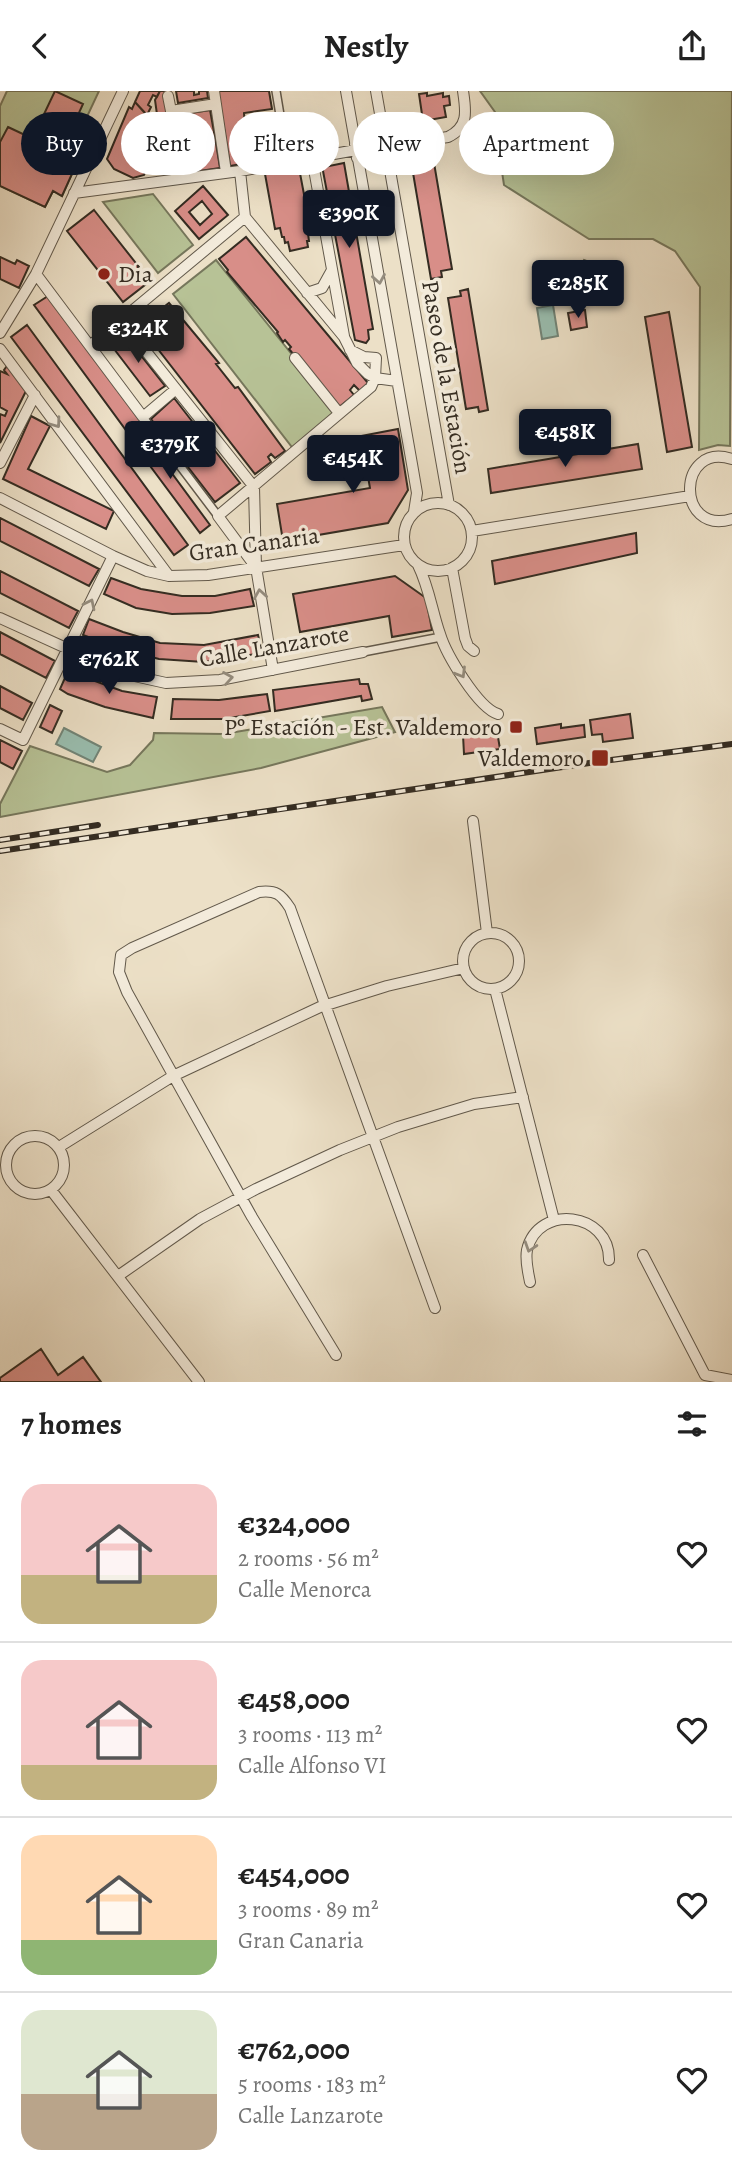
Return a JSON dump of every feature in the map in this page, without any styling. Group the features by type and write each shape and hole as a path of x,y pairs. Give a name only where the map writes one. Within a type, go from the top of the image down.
{"street":[{"path":"0,333 36,274 123,91"},
{"path":"214,91 226,172"},
{"path":"276,91 280,112"},
{"name":"Paseo de la Estación","path":"346,91 353,133"},
{"name":"Paseo de la Estación","path":"376,91 380,112"},
{"path":"445,137 457,132 464,123 466,111 463,91"},
{"path":"168,96 171,111 216,104"},
{"path":"74,193 229,172"},
{"path":"240,175 245,216 344,337"},
{"path":"315,175 344,337 357,363 368,374 397,381"},
{"name":"Paseo de la Estación","path":"360,175 417,493 414,512"},
{"name":"Paseo de la Estación","path":"391,175 449,505"},
{"path":"91,345 245,216"},
{"path":"307,293 322,288 332,270"},
{"path":"36,274 256,567"},
{"path":"121,320 254,487 256,567 273,670"},
{"path":"218,516 371,387 375,377 376,358 390,343"},
{"path":"0,349 169,576"},
{"path":"350,350 364,357 376,358"},
{"path":"295,358 339,414"},
{"path":"143,417 176,389"},
{"path":"0,463 35,395"},
{"path":"732,459 718,457 701,464 691,478 690,496 700,513 709,519 732,519"},
{"path":"471,531 690,496"},
{"name":"Gran Canaria","path":"0,498 113,556 146,571 169,576 208,575 404,545"},
{"path":"430,503 449,505 464,515 471,531 472,542 468,553 452,568 435,571 418,565 411,559 404,545 407,522 414,512 430,503"},
{"path":"0,729 23,740 113,556"},
{"path":"418,565 441,637 466,681 488,709 498,714"},
{"path":"452,568 465,638 474,651"},
{"name":"Calle Lanzarote","path":"0,618 121,673 166,683 220,680 441,637"},
{"path":"473,821 487,933"},
{"path":"336,1355 241,1197 173,1076 119,972 121,955 132,948 260,893 272,890 282,895 290,908 435,1308"},
{"path":"487,933 502,935 510,940 519,956 519,965 511,982 495,989 477,986 470,980 464,968 464,954 468,945 474,938 487,933"},
{"path":"59,1147 173,1076 325,1005 387,986 464,968"},
{"path":"495,989 554,1220"},
{"path":"118,1276 200,1219 241,1197 373,1137 474,1104 523,1097"},
{"path":"43,1137 59,1147 65,1165 64,1174 51,1190 33,1195 15,1186 9,1178 3,1158 16,1143 25,1138 43,1137"},
{"path":"51,1190 199,1382"},
{"path":"530,1282 526,1263 527,1249 533,1236 554,1220 569,1218 583,1221 595,1228 604,1239 609,1260"},
{"path":"643,1255 705,1375 732,1380"}],"shaded area":[{"path":"7,91 99,91 89,112 21,112 21,175 71,175 62,196 53,191 45,207 0,186 0,106"},
{"path":"480,91 732,91 730,446 718,445 699,450 700,287 675,251 653,239 589,239 504,185 502,175 614,175 614,112 495,112"},
{"path":"153,194 193,245 158,273 103,202"},
{"path":"216,260 339,413 295,451 173,294"},
{"path":"584,260 614,272 609,286 578,275"},
{"path":"553,305 558,336 542,339 537,308"},
{"path":"382,707 395,732 261,768 0,817 0,804 30,746 107,772 130,765 153,740 154,733 224,734"},
{"path":"64,728 101,747 93,762 56,744"}],"building":[{"path":"55,91 83,104 79,112 45,112"},
{"path":"140,91 160,91 157,97 153,95 148,105 151,107 148,112 144,112 135,102"},
{"path":"160,91 166,91 170,112 157,112 155,100"},
{"path":"176,91 194,91 194,95 199,94 199,91 207,91 208,98 178,103"},
{"path":"218,91 269,91 272,109 229,112 229,160"},
{"path":"427,93 427,96 443,93 443,97 449,96 450,105 444,106 446,117 445,112 422,112 419,94"},
{"path":"135,102 144,112 127,112 129,107 132,109"},
{"path":"121,126 121,172 114,169 107,159"},
{"path":"8,127 21,133 21,175 71,175 62,196 53,191 45,207 0,186 0,142"},
{"path":"215,143 220,168 215,169"},
{"path":"344,163 373,329 368,330 369,339 366,343 355,340 324,175 339,175 339,164"},
{"path":"265,175 300,175 310,226 307,226 308,247 290,251 280,228 275,229"},
{"path":"413,175 436,175 452,269 441,271 442,277 431,279"},
{"path":"203,186 228,215 199,239 175,211","holes":["202,201 212,214 200,225 189,212"]},
{"path":"94,210 150,281 123,302 67,231"},
{"path":"246,237 368,383 360,391 354,385 350,390 354,395 338,408 219,259"},
{"path":"0,257 15,264 17,260 29,266 19,288 0,279"},
{"path":"468,289 488,410 479,412 478,407 466,409 448,298 461,296 460,291"},
{"path":"48,296 142,422 128,433 34,305"},
{"path":"169,303 219,363 216,364 235,388 238,387 285,451 275,458 271,454 268,457 271,462 255,474 140,326"},
{"path":"585,310 587,327 571,330 568,313"},
{"path":"669,312 692,447 667,452 645,317"},
{"path":"27,325 188,545 174,555 11,337"},
{"path":"124,334 165,386 150,396 111,345"},
{"path":"7,366 26,391 0,443 0,414 5,416 7,411 0,407 0,371 7,374 4,370"},
{"path":"174,398 240,483 215,502 151,419"},
{"path":"31,416 50,426 28,469 114,511 106,529 3,479"},
{"path":"398,429 408,490 388,523 283,541 277,504 370,488 361,436"},
{"path":"140,430 210,525 200,533 130,439"},
{"path":"638,444 642,469 491,493 488,469"},
{"path":"0,518 99,569 89,586 0,541"},
{"path":"636,533 637,553 495,584 492,561"},
{"path":"0,571 78,611 69,628 0,593"},
{"path":"395,576 426,598 432,630 392,637 389,616 300,632 293,594"},
{"path":"111,578 141,589 182,596 215,596 250,589 254,606 210,613 172,614 136,608 104,594"},
{"path":"89,619 160,643 204,645 258,635 262,653 204,662 159,659 120,649 83,635"},
{"path":"0,632 55,661 46,678 0,654"},
{"path":"68,671 122,691 157,697 153,718 105,707 68,694 60,689"},
{"path":"359,679 360,684 368,684 372,699 362,701 361,696 275,711 273,690"},
{"path":"0,686 32,703 23,720 0,708"},
{"path":"267,694 270,711 224,719 171,719 173,699 219,700"},
{"path":"50,705 62,711 52,733 40,727"},
{"path":"630,714 633,738 603,742 602,734 592,735 590,720"},
{"path":"561,724 561,728 584,725 585,737 537,744 535,728"},
{"path":"497,731 500,749 464,754 463,735"},
{"path":"0,740 22,751 13,769 0,762"},
{"path":"41,1349 58,1375 83,1357 101,1382 0,1382 0,1378"}],"railway":[{"path":"0,851 732,744"},
{"path":"0,840 98,825"}],"place":[{"name":"Dia","path":"104,274"},
{"name":"Pº Estación - Est. Valdemoro","path":"516,727"},
{"name":"Valdemoro","path":"600,758"}]}
